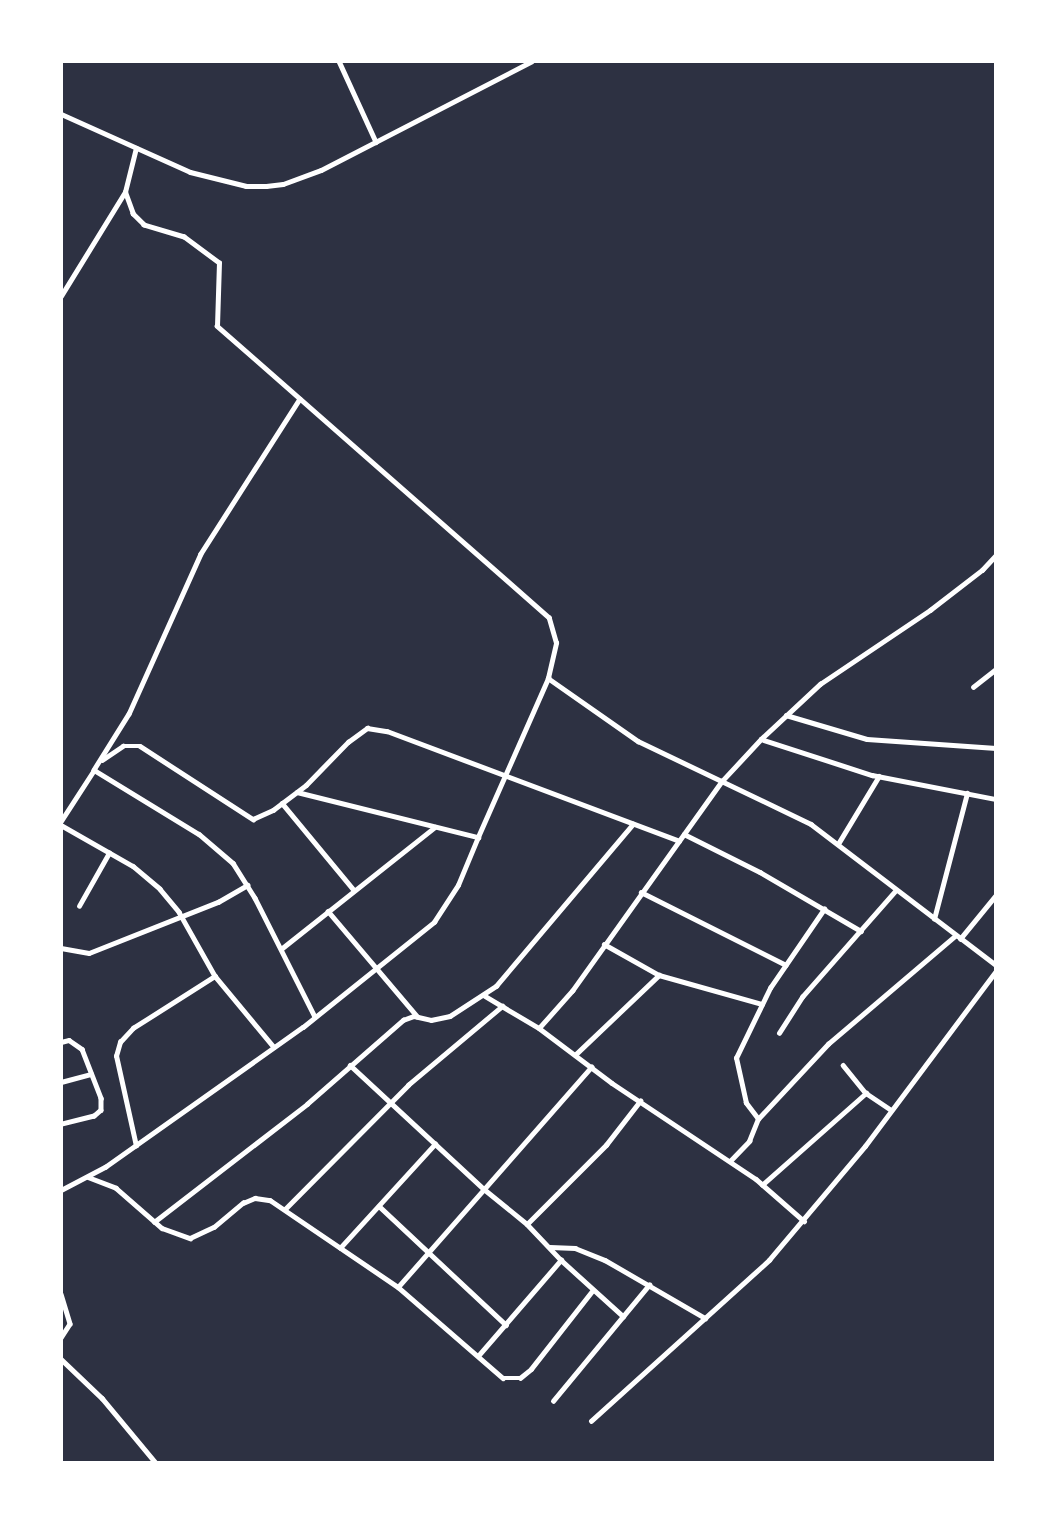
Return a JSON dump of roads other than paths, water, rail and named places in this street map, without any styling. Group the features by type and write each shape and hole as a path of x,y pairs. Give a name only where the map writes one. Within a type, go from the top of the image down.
{"street":[{"path":"339,61 376,142"},
{"path":"61,114 190,172 235,184 266,186 301,179 532,61"},
{"path":"61,296 125,192 136,148"},
{"path":"61,1190 88,1177 136,1146 274,1047 434,922 458,885 548,678 556,643 549,618 217,326 219,262 184,237 144,225 133,214 125,192"},
{"path":"274,1047 215,976 182,917 160,889 133,866 61,823 129,714 201,554 300,399"},
{"path":"539,1028 572,991 722,781 761,739 820,684 930,610 996,555"},
{"path":"989,562 996,567"},
{"path":"973,687 996,669"},
{"path":"548,678 638,741 811,824 996,968 891,1110 804,1221 769,1260 592,1421"},
{"path":"786,715 867,739 996,748"},
{"path":"94,770 111,752 123,746 140,746 253,819 297,792 348,742 367,728 387,731 679,841"},
{"path":"761,739 879,776 996,799"},
{"path":"94,770 199,834 233,863 315,1017"},
{"path":"837,844 879,776"},
{"path":"297,792 478,837"},
{"path":"934,919 967,793"},
{"path":"282,803 354,890"},
{"path":"154,1222 307,1104 403,1020 418,1017 431,1020 450,1016 484,995 542,934 633,824"},
{"path":"281,949 435,827"},
{"path":"684,834 760,872 860,931"},
{"path":"79,906 109,853"},
{"path":"61,948 89,954 218,902 247,885"},
{"path":"779,1033 802,997 896,890"},
{"path":"641,892 786,965"},
{"path":"730,1162 749,1141 758,1119 828,1044 957,937 996,895"},
{"path":"758,1119 746,1103 736,1058 762,1004 824,909"},
{"path":"328,911 418,1017"},
{"path":"604,944 659,975 762,1004"},
{"path":"575,1055 659,975"},
{"path":"136,1146 116,1056 120,1042 134,1028 215,976"},
{"path":"484,995 539,1028 591,1068 730,1162 804,1221"},
{"path":"285,1209 408,1084 502,1006"},
{"path":"61,1042 69,1040 77,1044 101,1098 101,1110 94,1116 61,1124"},
{"path":"350,1065 484,1189 527,1224 561,1261 623,1316"},
{"path":"843,1065 866,1093 891,1110"},
{"path":"398,1287 591,1068"},
{"path":"61,1082 91,1074"},
{"path":"762,1185 866,1093"},
{"path":"527,1224 606,1145 640,1101"},
{"path":"340,1248 435,1144"},
{"path":"88,1177 116,1188 162,1228 190,1238 203,1234 243,1203 255,1198 270,1200 398,1287 503,1378 520,1378 531,1369 593,1290"},
{"path":"379,1206 506,1325"},
{"path":"550,1247 575,1248 595,1256 705,1318"},
{"path":"478,1356 561,1261"},
{"path":"553,1401 649,1285"},
{"path":"61,1294 71,1324 61,1338"},
{"path":"61,1359 102,1398 155,1462"}]}
